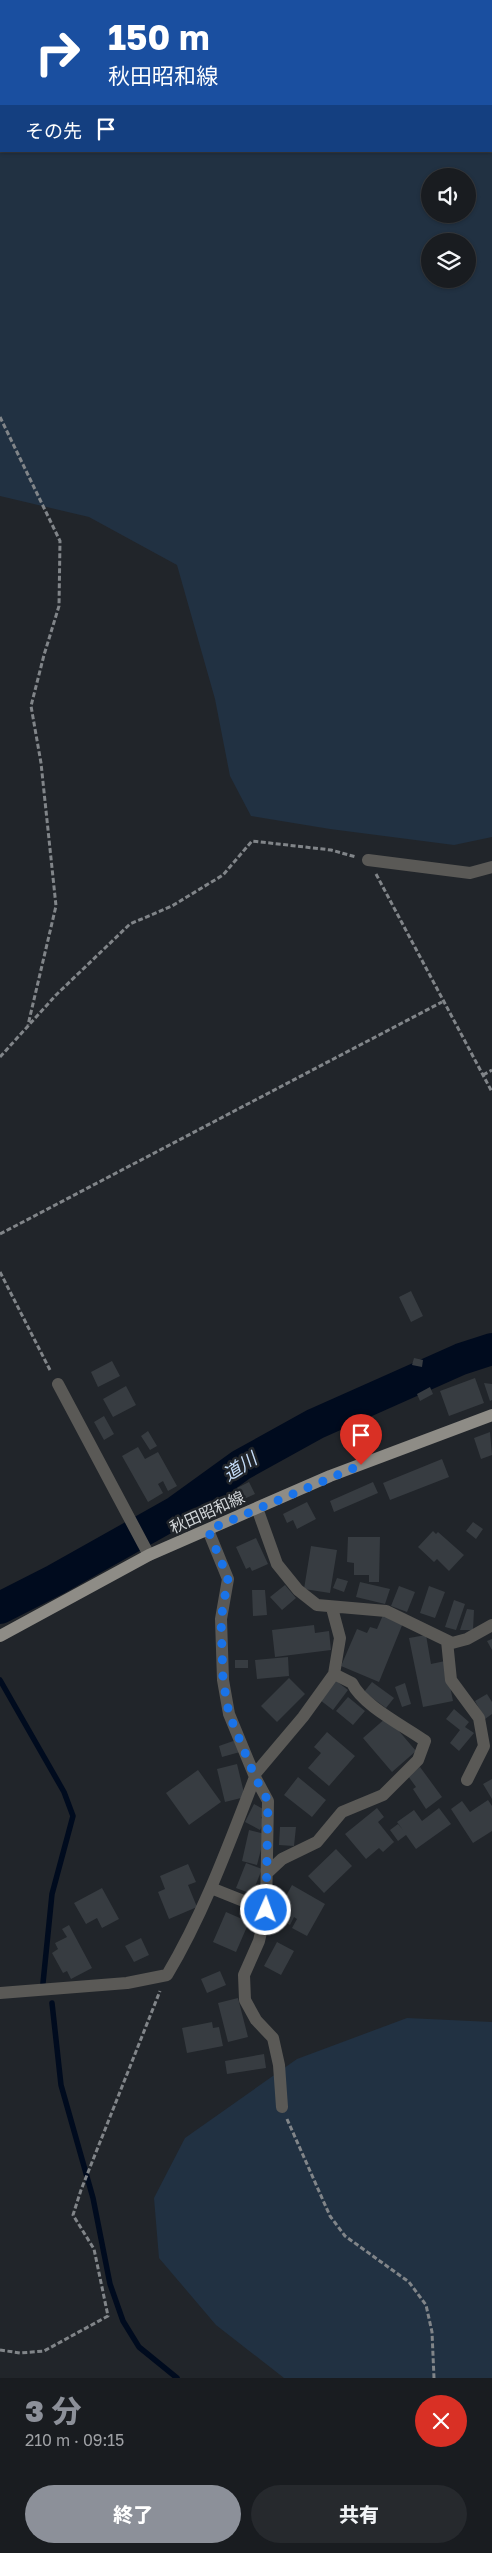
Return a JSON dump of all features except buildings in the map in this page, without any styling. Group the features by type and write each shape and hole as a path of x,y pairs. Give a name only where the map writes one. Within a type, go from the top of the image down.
{"main road":[{"name":"秋田昭和線","path":"0,1636 149,1555 330,1476 492,1415"}],"street":[{"path":"368,860 470,873 492,867"},
{"path":"58,1384 149,1555"},
{"path":"257,1508 277,1564 298,1590 317,1605 332,1608 386,1611 452,1643 467,1639 492,1625"},
{"path":"208,1530 228,1578 221,1619 223,1680 229,1714 255,1776 268,1801 266,1910 258,1941 244,1975 245,2000 256,2020 273,2038 279,2065 282,2107"},
{"path":"0,1993 127,1983 167,1975 184,1946 212,1888 255,1776 303,1717 334,1674 340,1638 332,1608"},
{"path":"446,1641 451,1680 479,1718 484,1746 467,1780"},
{"path":"267,1873 282,1859 317,1842 342,1812 383,1795 418,1760 425,1741 368,1704 356,1692 352,1683 334,1674"},
{"path":"212,1888 266,1910"}],"path":[{"path":"0,417 60,542 59,606 31,706 42,763 56,906 28,1026"},
{"path":"0,1058 56,996 130,924 172,906 223,875 252,841 331,850 368,860 442,1002 492,1092"},
{"path":"0,1234 442,1002"},
{"path":"483,1075 492,1070"},
{"path":"0,1272 58,1384"},
{"path":"0,2350 20,2353 44,2351 108,2316 94,2249 73,2215 81,2190 167,1975"},
{"path":"282,2107 330,2216 345,2236 409,2282 426,2305 432,2332 434,2378"}],"shaded area":[{"path":"0,152 492,152 492,837 454,845 330,829 251,816 230,776 215,699 177,565 89,517 0,496"},
{"path":"407,2018 492,2022 492,2378 284,2378 216,2325 159,2258 154,2198 185,2138 297,2059"}],"waterway":[{"name":"道川","path":"0,1608 55,1580 176,1512 241,1465 315,1424 461,1359 492,1349"},
{"path":"0,1680 64,1792 73,1816 52,1894 43,1983"},
{"path":"52,2003 61,2085 93,2198 110,2284 123,2321 139,2347 177,2378"}],"route":[{"path":"266,1910 269,1829 268,1801 255,1777 229,1714 223,1680 221,1619 228,1578 208,1530 330,1476 361,1465"}]}
